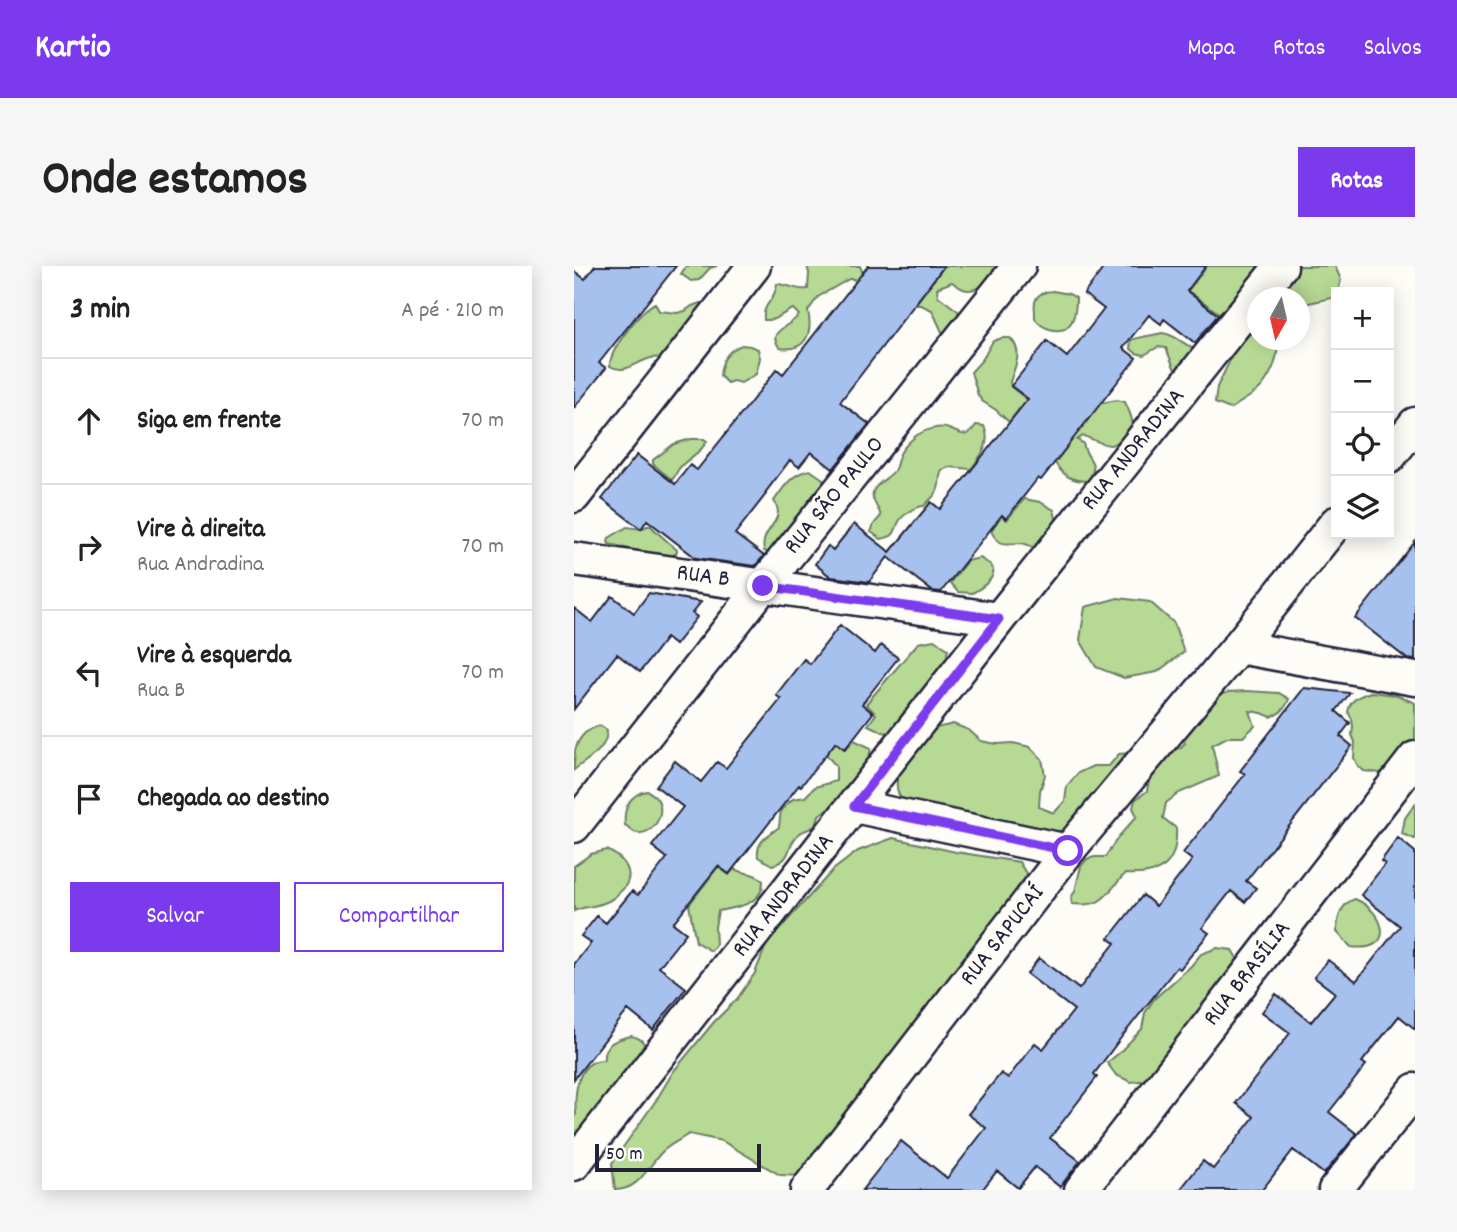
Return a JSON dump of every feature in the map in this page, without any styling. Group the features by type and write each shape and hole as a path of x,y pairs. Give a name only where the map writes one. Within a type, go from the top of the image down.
{"street":[{"path":"574,496 754,266"},
{"name":"RUA SÃO PAULO","path":"574,826 1020,266"},
{"name":"RUA ANDRADINA","path":"574,1164 999,619 1280,266"},
{"path":"1394,451 1415,424"},
{"name":"RUA SAPUCAÍ","path":"807,1190 1068,851 1238,648 1331,529"},
{"name":"RUA B","path":"574,559 999,619"},
{"path":"1238,648 1415,679"},
{"name":"RUA BRASÍLIA","path":"1081,1190 1415,758"},
{"path":"854,806 1068,851"},
{"path":"1335,1190 1415,1090"}],"green space":[{"path":"686,266 717,266 710,268 699,280 691,281 681,274"},
{"path":"807,266 860,266 862,271 869,275 857,289 854,279 849,279 818,297 808,311 809,327 806,339 796,347 780,348 775,337 777,333 799,315 793,309 776,318 764,320 765,310 777,284 808,289"},
{"path":"941,266 1017,266 973,290 964,289 952,282 937,288 938,296 958,311 959,319 950,332 942,332 932,310 915,305 943,268"},
{"path":"1207,266 1273,266 1252,287 1247,287 1247,292 1227,312 1220,314 1188,291"},
{"path":"1292,266 1335,266 1341,280 1339,287 1331,287 1331,298 1310,303 1310,287 1280,287"},
{"path":"1053,291 1076,298 1072,321 1060,330 1046,328 1035,318 1035,303 1038,297"},
{"path":"655,303 659,311 677,313 700,303 718,303 669,356 651,358 621,369 610,366 615,350 627,331"},
{"path":"1162,333 1198,350 1192,373 1175,370 1166,348 1158,347 1144,355 1130,348 1131,340"},
{"path":"1247,336 1247,350 1277,351 1269,376 1262,386 1230,409 1215,403 1217,387 1238,344"},
{"path":"1010,338 1017,348 1011,387 1074,436 1101,403 1117,400 1125,402 1132,425 1122,440 1110,445 1083,436 1077,440 1083,443 1093,464 1089,481 1074,479 1062,472 1055,463 1067,447 1019,409 1009,422 978,395 971,372 993,341"},
{"path":"742,345 758,349 760,358 756,374 741,383 727,383 720,376 723,361 732,350"},
{"path":"976,425 984,426 987,438 984,449 971,469 949,467 942,470 935,495 924,506 914,509 902,518 893,534 881,539 871,532 881,516 873,492 894,471 900,453 909,442 924,431 945,428 967,434"},
{"path":"691,439 707,441 701,450 681,466 672,480 653,464 653,460 674,444"},
{"path":"810,470 823,479 824,487 772,554 764,551 765,536 778,514 774,501 793,478"},
{"path":"1024,499 1040,502 1054,510 1058,526 1038,549 1021,543 1000,542 991,531 1000,515 1007,520"},
{"path":"651,526 677,550 676,554 652,555 609,544 609,538 627,527 641,529"},
{"path":"980,558 991,565 991,578 972,593 958,592 950,583 967,561"},
{"path":"1118,598 1150,602 1174,623 1184,652 1157,672 1124,678 1096,667 1080,640 1085,607"},
{"path":"934,640 948,649 945,665 900,735 883,732 868,725 876,714 866,704 918,643"},
{"path":"1229,692 1279,693 1289,699 1282,710 1271,717 1250,711 1255,726 1243,737 1227,737 1212,745 1219,776 1179,793 1166,803 1163,818 1176,828 1174,852 1170,860 1164,866 1148,873 1125,874 1098,902 1072,904 1071,898 1081,866 1087,859 1105,857 1137,816 1133,808 1135,800 1147,791 1150,775 1172,750 1185,743 1181,735 1212,698"},
{"path":"1371,692 1396,695 1415,703 1415,748 1380,773 1364,771 1358,766 1354,758 1352,719 1348,712 1353,701"},
{"path":"953,724 969,730 981,741 1030,747 1042,759 1045,775 1039,807 1054,813 1065,801 1067,786 1078,773 1093,766 1109,766 1119,754 1131,753 1071,829 1038,834 910,807 901,798 897,786 898,776 907,756 929,733 939,727"},
{"path":"601,726 607,730 604,743 574,770 579,741 589,730"},
{"path":"831,739 845,750 854,740 871,748 868,764 838,810 826,810 819,815 812,828 799,833 786,857 772,865 758,857 758,851 764,839 779,827 781,810 793,799 805,797 815,787 836,781 836,766 822,750"},
{"path":"647,791 655,796 659,803 658,819 649,831 634,832 625,825 625,813 636,795"},
{"path":"1415,804 1415,839 1402,834 1405,818"},
{"path":"893,838 1019,862 1030,880 803,1176 780,1175 722,1141 689,1134 664,1150 636,1182 615,1190 612,1163 673,1072 714,1022 737,999 755,973 767,943 833,870 858,851"},
{"path":"607,850 627,868 629,874 625,886 610,901 574,911 574,866 591,854"},
{"path":"718,867 729,875 734,869 763,881 759,895 748,904 718,911 716,944 711,951 696,942 689,905"},
{"path":"1355,899 1374,913 1382,930 1381,938 1366,947 1351,947 1337,932 1341,912 1346,904"},
{"path":"1217,948 1232,950 1240,963 1233,978 1187,1026 1167,1052 1160,1067 1148,1080 1131,1082 1116,1075 1107,1063 1142,1029 1145,1013 1154,999 1201,954"},
{"path":"631,1036 642,1040 647,1051 611,1096 598,1107 590,1137 574,1148 574,1117 579,1079 588,1065 604,1060 608,1046"}],"building":[{"path":"595,266 676,266 599,363 606,368 574,408 574,271 585,279"},
{"path":"868,266 944,266 840,402 869,424 833,469 811,452 799,467 790,460 735,534 764,556 755,566 696,558 647,520 641,529 602,499 637,455 675,484 690,465 697,470 777,369 783,374"},
{"path":"1105,266 1206,266 1187,291 1218,315 1195,343 1164,319 1161,324 1149,315 1123,348 1136,358 1041,480 1038,478 1006,519 1002,515 941,592 932,591 888,557 869,582 831,577 815,564 828,546 833,550 854,524 890,552 931,502 940,509 1028,399 1011,386 1047,341 1067,357 1104,309 1084,294"},
{"path":"1415,542 1415,660 1407,659 1355,618"},
{"path":"649,593 701,602 692,613 697,617 675,645 666,638 640,672 617,654 574,709 574,608 592,622 612,596 634,613"},
{"path":"840,625 875,653 881,645 898,658 862,704 873,713 845,749 836,742 729,874 718,866 673,923 686,933 659,967 686,988 653,1030 628,1010 574,1079 574,964 591,943 581,936 597,916 606,923 632,891 638,895 667,858 652,846 683,807 656,786 675,761 701,782 717,762 726,768 781,699 776,695 804,659 810,664"},
{"path":"1304,688 1350,693 1336,711 1350,723 1340,736 1352,746 1246,881 1256,888 1245,902 1231,891 1202,928 1209,933 1180,969 1177,967 1120,1039 1094,1074 1097,1077 1050,1138 1080,1161 1060,1187 1035,1167 1018,1188 997,1171 982,1190 862,1190 901,1141 947,1178 986,1128 968,1114 1001,1073 1008,1078 1035,1043 1043,1049 1074,1010 1027,974 1039,958 1079,989 1115,943 1109,938 1143,895 1156,906 1192,860 1183,853 1245,774 1240,771"},
{"path":"1398,838 1415,852 1415,1029 1399,1016 1362,1062 1366,1065 1329,1112 1357,1134 1324,1174 1293,1150 1262,1190 1180,1190 1203,1161 1213,1169 1254,1117 1236,1103 1290,1033 1262,1012 1276,994 1311,1022 1335,993 1314,977 1328,960 1356,981 1400,926 1361,895 1385,864 1381,861"}],"route":[{"path":"763,586 999,619 854,806 1068,851"}]}
